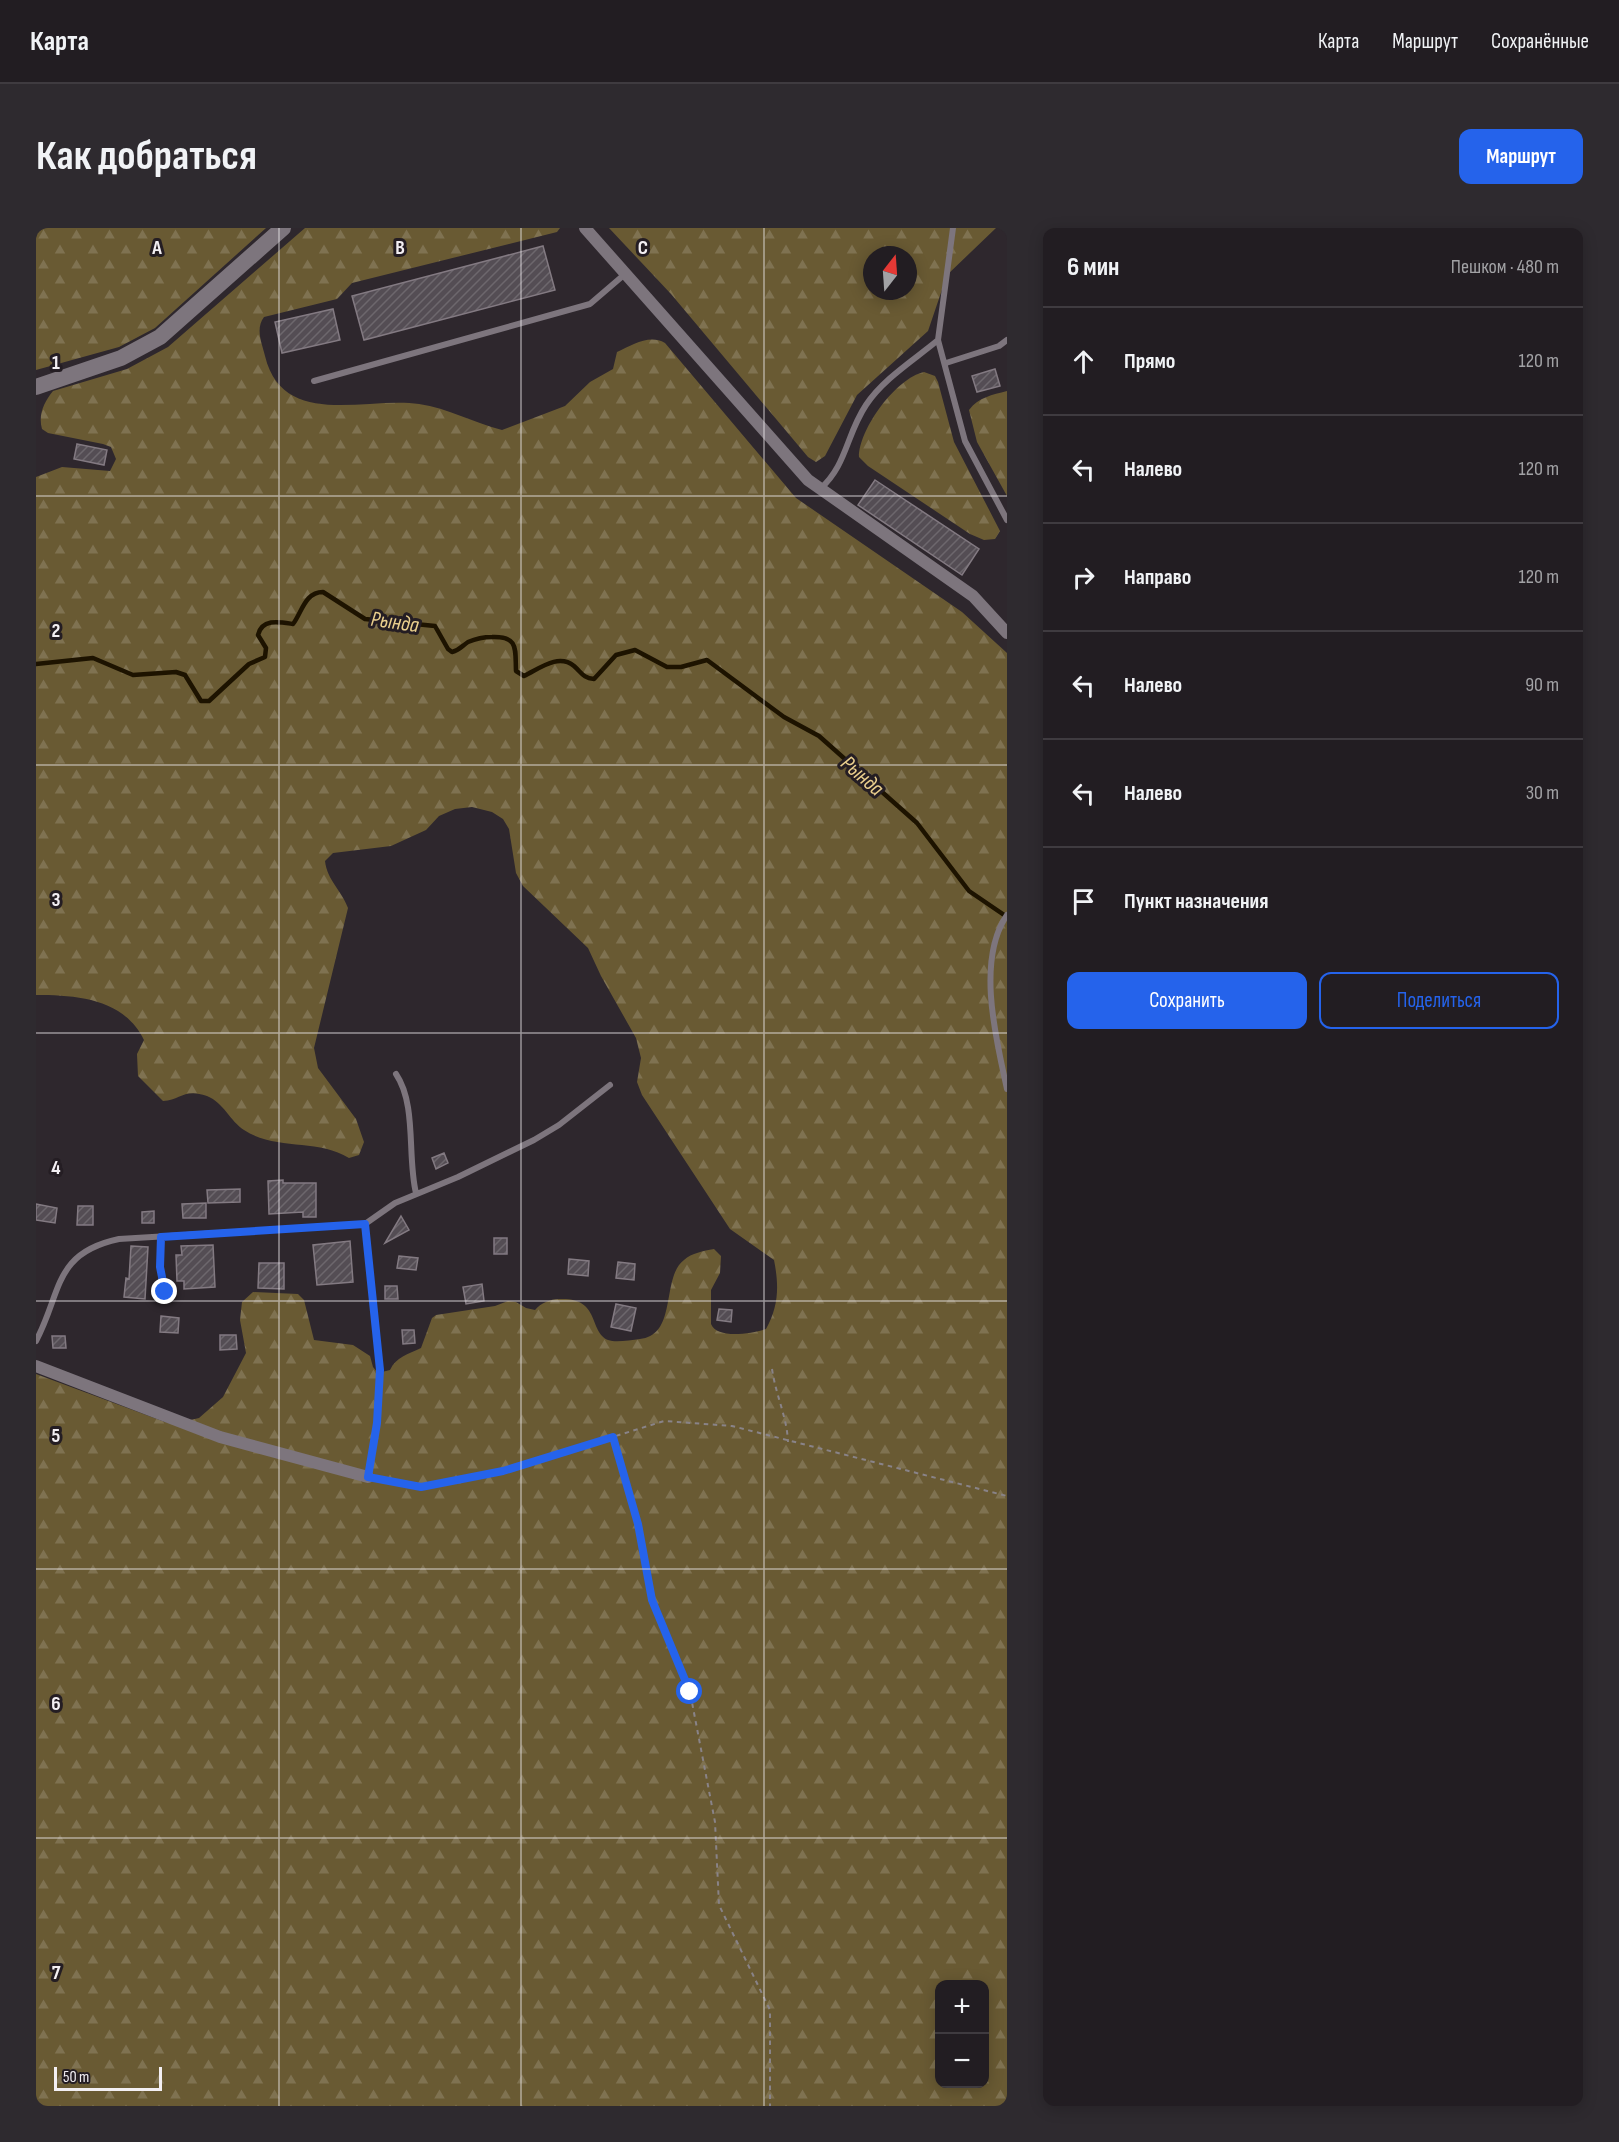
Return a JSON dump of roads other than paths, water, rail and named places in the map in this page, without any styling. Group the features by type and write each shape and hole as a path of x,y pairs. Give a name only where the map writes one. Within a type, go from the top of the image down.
{"main road":[{"path":"36,387 121,358 160,337 283,228"}],"street":[{"path":"585,228 819,490 973,597 1007,633"},
{"path":"36,1366 220,1437 368,1477"}],"lane":[{"path":"953,228 939,340 965,441 1007,520"},
{"path":"314,381 590,304 626,274"},
{"path":"819,490 835,476 855,423 867,403 895,376 939,340"},
{"path":"946,363 999,346 1007,340"},
{"path":"1007,915 1000,925 992,951 990,978 1007,1089"},
{"path":"396,1074 405,1093 412,1150 411,1170 416,1193"},
{"path":"36,1341 60,1278 77,1257 105,1242 365,1224 395,1203 458,1177 534,1140 559,1125 610,1084"},
{"path":"365,1224 380,1370"},
{"path":"161,1237 161,1284 171,1298"}],"waterway":[{"name":"Рында","path":"36,664 93,658 133,675 176,672 185,675 201,701 209,701 249,664 265,657 266,648 258,635 263,626 272,622 293,624 308,599 312,595 323,592 365,619 435,626 452,652 477,639 486,637 507,639 514,645 516,671 524,676 549,664 562,661 568,662 585,676 594,679 616,655 635,650 667,667 681,667 707,660 784,717 819,736 917,823 969,891 1007,917"}]}
